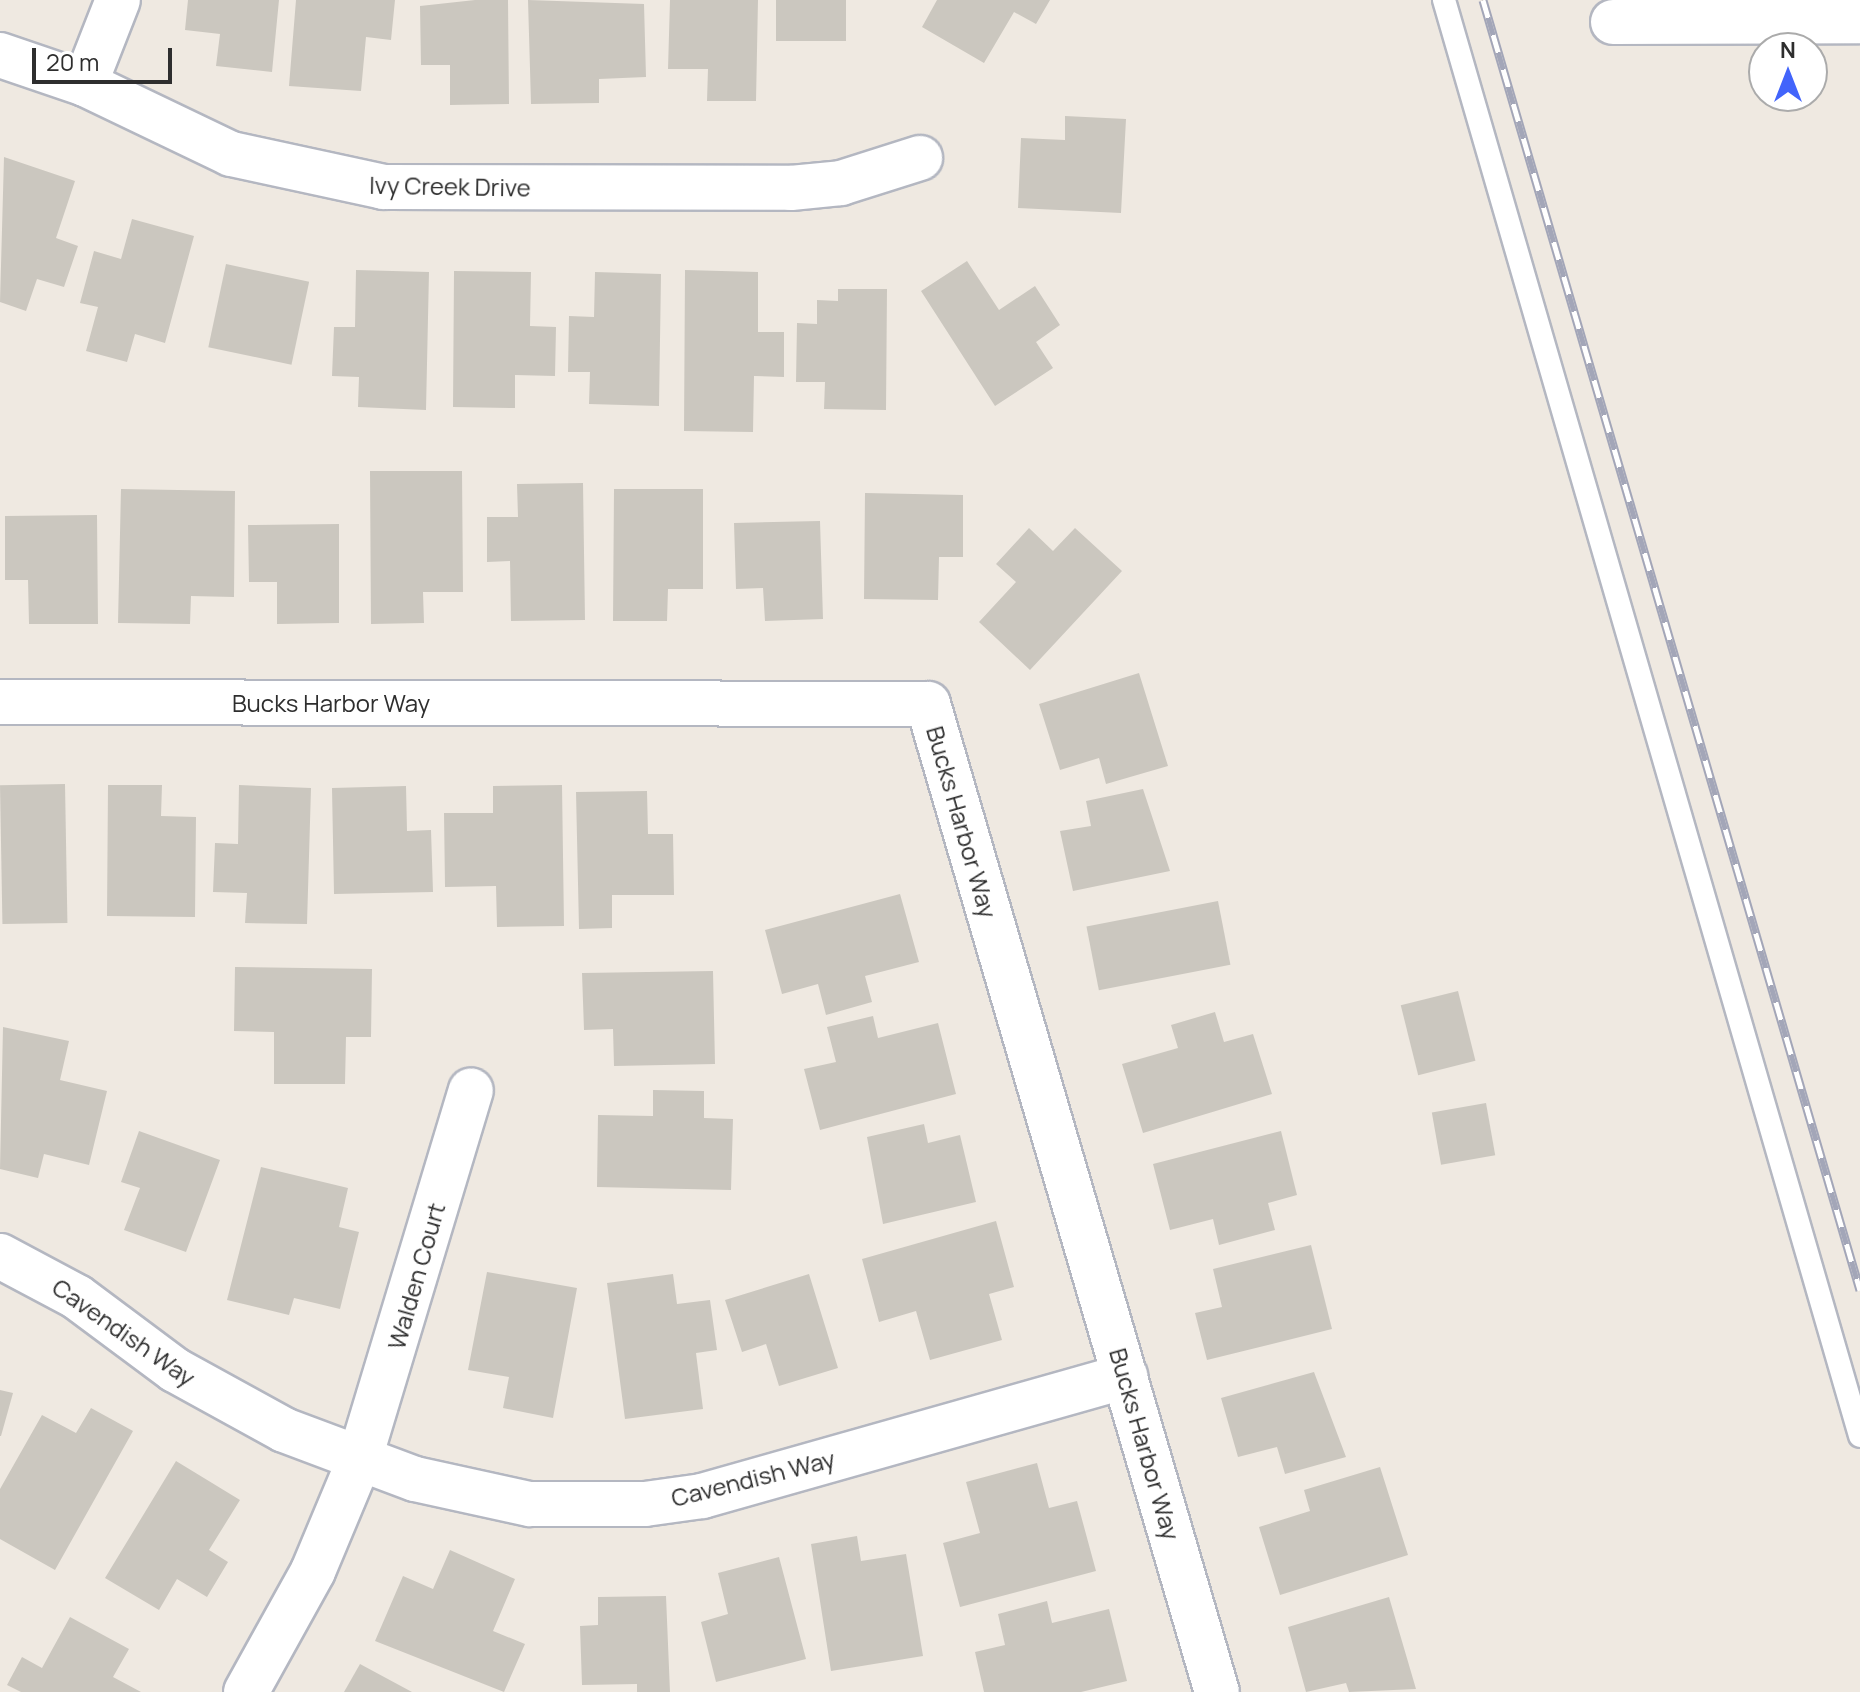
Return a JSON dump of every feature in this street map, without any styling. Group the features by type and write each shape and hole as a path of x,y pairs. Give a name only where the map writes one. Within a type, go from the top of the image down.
{"street":[{"path":"85,84 118,0"},
{"path":"1613,22 1860,21"},
{"name":"Ivy Creek Drive","path":"0,55 85,84 231,154 383,187 791,188 841,183 920,158"},
{"name":"Bucks Harbor Way","path":"0,702 928,704 1217,1692"},
{"name":"Walden Court","path":"246,1692 313,1571 359,1461 471,1091"},
{"name":"Cavendish Way","path":"0,1256 77,1297 229,1402 359,1461 530,1504 645,1504 702,1496 1125,1376"}],"lane":[{"path":"1444,0 1860,1436"}],"building":[{"path":"188,0 279,0 272,72 216,66 220,34 185,30"},
{"path":"296,0 395,0 391,40 366,37 361,91 289,86"},
{"path":"508,0 509,104 450,105 450,65 421,65 420,6"},
{"path":"528,0 644,4 646,77 599,79 599,103 531,104"},
{"path":"670,0 758,0 756,101 707,101 708,69 668,69"},
{"path":"776,0 846,0 846,41 776,41"},
{"path":"937,0 1050,0 1036,24 1014,12 984,63 922,27"},
{"path":"1065,116 1126,119 1121,213 1018,208 1021,138 1065,140"},
{"path":"4,157 75,181 56,238 78,246 64,287 37,279 26,311 0,302"},
{"path":"132,219 194,236 165,343 135,334 127,362 86,351 98,307 80,303 94,251 121,259"},
{"path":"967,261 999,310 1035,286 1060,325 1036,342 1053,368 995,406 921,291"},
{"path":"226,264 309,282 291,365 208,347"},
{"path":"356,270 429,272 426,410 358,407 359,377 332,376 334,327 355,327"},
{"path":"685,270 758,272 758,332 784,332 784,377 754,376 753,432 684,431"},
{"path":"454,271 531,272 530,326 556,327 555,376 515,375 515,408 453,407"},
{"path":"595,272 661,274 659,406 589,404 590,372 568,372 569,316 594,317"},
{"path":"838,289 887,289 886,410 824,409 825,382 796,382 797,323 817,324 817,300 838,301"},
{"path":"370,471 462,471 463,592 423,592 424,623 371,624"},
{"path":"583,483 585,620 511,621 510,561 487,562 487,517 518,517 517,484"},
{"path":"121,489 235,491 234,597 191,596 190,624 118,623"},
{"path":"614,489 703,489 703,589 668,589 667,621 613,621"},
{"path":"865,493 963,495 963,557 939,557 938,600 864,599"},
{"path":"97,515 98,624 29,624 28,580 5,580 5,516"},
{"path":"820,521 823,619 765,621 763,588 736,589 734,523"},
{"path":"339,524 339,623 277,624 277,582 249,582 248,525"},
{"path":"1029,528 1053,551 1075,528 1122,571 1030,670 979,622 1016,582 996,564"},
{"path":"1139,673 1168,766 1106,784 1099,758 1060,770 1039,704"},
{"path":"65,784 67,923 2,924 0,785"},
{"path":"108,785 162,785 161,816 196,817 195,917 107,916"},
{"path":"239,785 311,788 307,924 245,923 247,893 213,892 215,843 238,844"},
{"path":"562,785 564,926 497,927 496,886 445,887 444,813 493,813 493,786"},
{"path":"406,786 407,831 431,830 433,892 334,894 332,788"},
{"path":"1143,789 1170,871 1073,891 1060,831 1091,826 1086,801"},
{"path":"647,791 648,834 673,834 674,895 612,895 612,928 579,929 576,792"},
{"path":"900,894 919,962 865,976 872,1002 826,1015 818,984 782,994 765,930"},
{"path":"1218,901 1230,965 1099,990 1086,927"},
{"path":"235,967 372,969 371,1037 346,1037 345,1084 274,1084 274,1032 234,1031"},
{"path":"713,971 715,1064 614,1066 613,1029 584,1030 582,973"},
{"path":"1458,991 1475,1061 1418,1075 1401,1005"},
{"path":"1215,1012 1224,1042 1253,1034 1272,1094 1143,1133 1122,1064 1178,1048 1171,1025"},
{"path":"873,1016 878,1038 938,1023 956,1094 820,1130 804,1069 836,1062 827,1027"},
{"path":"3,1027 69,1041 60,1080 107,1091 89,1165 44,1154 38,1178 0,1169"},
{"path":"653,1090 704,1091 704,1118 733,1119 731,1190 597,1187 598,1115 653,1116"},
{"path":"1486,1103 1495,1155 1441,1165 1432,1113"},
{"path":"924,1124 928,1143 960,1135 976,1202 883,1224 867,1137"},
{"path":"139,1131 220,1160 186,1252 124,1230 140,1188 121,1182"},
{"path":"1281,1131 1297,1195 1268,1203 1275,1230 1219,1245 1213,1219 1170,1230 1153,1164"},
{"path":"261,1167 348,1188 339,1227 359,1232 340,1309 294,1298 289,1315 227,1300"},
{"path":"996,1221 1014,1287 989,1294 1002,1340 930,1360 916,1311 879,1322 862,1259"},
{"path":"1311,1245 1332,1329 1207,1360 1195,1313 1222,1307 1213,1269"},
{"path":"487,1272 577,1288 553,1418 503,1408 509,1377 468,1370"},
{"path":"673,1274 677,1304 710,1300 717,1350 696,1353 703,1409 625,1419 607,1283"},
{"path":"809,1274 838,1368 779,1386 766,1344 742,1352 725,1300"},
{"path":"1314,1372 1346,1457 1285,1474 1277,1447 1238,1457 1221,1398"},
{"path":"0,1390 13,1393 1,1436 0,1436"},
{"path":"91,1408 133,1431 55,1570 0,1539 0,1489 42,1415 76,1433"},
{"path":"176,1461 240,1500 209,1550 228,1562 207,1597 177,1579 159,1610 105,1578"},
{"path":"1037,1463 1049,1508 1077,1501 1096,1571 960,1607 943,1543 980,1533 966,1482"},
{"path":"1380,1467 1408,1555 1280,1595 1259,1527 1310,1511 1304,1490"},
{"path":"857,1536 861,1561 906,1554 923,1656 831,1671 811,1544"},
{"path":"450,1550 515,1579 493,1631 525,1644 504,1692 375,1641 403,1576 433,1589"},
{"path":"779,1557 806,1659 716,1682 701,1622 728,1614 718,1573"},
{"path":"666,1596 670,1692 637,1692 637,1684 582,1685 580,1626 598,1625 598,1597"},
{"path":"1389,1597 1416,1689 1349,1692 1346,1683 1306,1692 1288,1627"},
{"path":"1047,1601 1052,1623 1109,1609 1127,1681 1081,1692 984,1692 975,1652 1005,1645 998,1614"},
{"path":"70,1617 129,1649 113,1677 141,1692 21,1692 7,1685 22,1657 42,1668"},
{"path":"360,1664 412,1692 344,1692"}],"railway":[{"path":"1483,0 1860,1290"}]}
